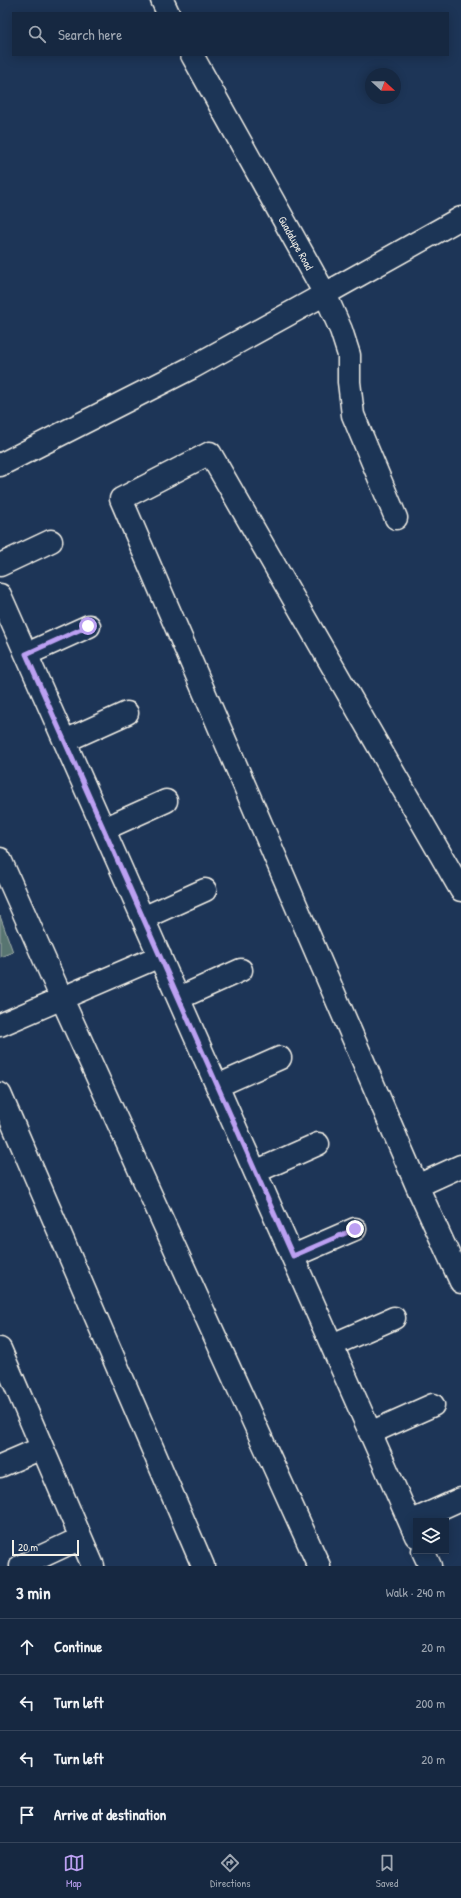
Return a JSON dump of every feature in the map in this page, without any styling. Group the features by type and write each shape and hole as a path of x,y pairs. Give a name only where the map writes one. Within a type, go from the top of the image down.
{"street":[{"path":"162,0 168,12"},
{"name":"Guadalupe Road","path":"193,56 325,294 341,330 349,355 349,382 353,415 396,518"},
{"path":"0,465 191,368 461,218"},
{"path":"461,890 210,453 121,499 417,1186 461,1282"},
{"path":"0,565 51,541"},
{"path":"0,595 413,1529"},
{"path":"26,654 88,626"},
{"path":"65,741 127,713"},
{"path":"104,829 166,801"},
{"path":"0,859 319,1566"},
{"path":"143,918 205,890"},
{"path":"0,1025 160,956"},
{"path":"178,998 241,970"},
{"path":"217,1086 280,1058"},
{"path":"0,1094 203,1566"},
{"path":"255,1172 318,1144"},
{"path":"417,1186 461,1166"},
{"path":"293,1256 355,1229"},
{"path":"332,1345 394,1318"},
{"path":"1,1352 93,1566"},
{"path":"370,1433 433,1405"},
{"path":"0,1466 42,1448"},
{"path":"431,1518 461,1499"},
{"path":"20,1566 81,1538"},
{"path":"424,1554 430,1566"}],"green space":[{"path":"0,916 13,952 0,957"}],"route":[{"path":"88,626 26,654 293,1256 355,1229"}]}
